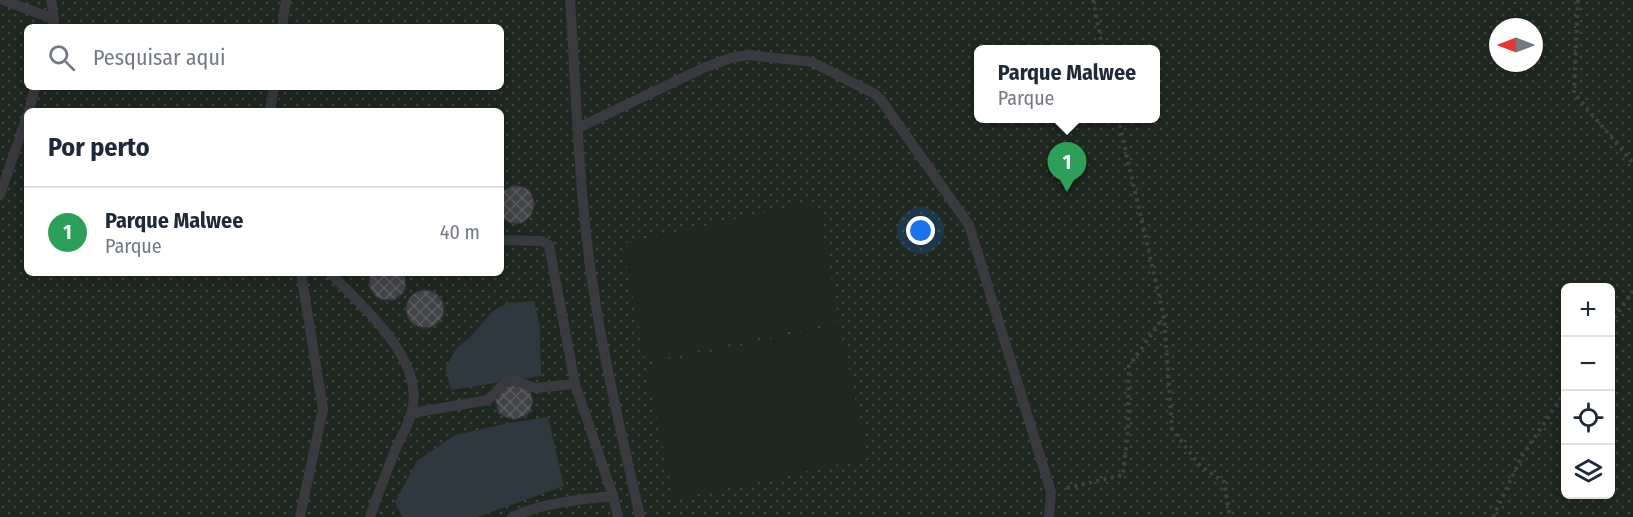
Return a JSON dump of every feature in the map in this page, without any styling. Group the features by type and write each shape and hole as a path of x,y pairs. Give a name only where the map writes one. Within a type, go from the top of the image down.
{"lane":[{"path":"3,0 53,23 51,0"},
{"path":"282,24 286,0"},
{"path":"570,0 583,208 595,303 640,517"},
{"path":"578,128 703,68 730,58 749,55 812,62 875,94 969,225 1051,492 1049,517"},
{"path":"30,108 34,90"},
{"path":"270,108 274,90"},
{"path":"0,195 24,125"},
{"path":"504,240 542,241 549,245 575,384 618,517"},
{"path":"300,517 323,409 301,276"},
{"path":"333,276 384,328 405,363 414,393 412,413 380,486 370,517"},
{"path":"412,413 488,400 505,383 512,380 536,388 575,384"},
{"path":"512,517 524,511 613,496"}],"path":[{"path":"1093,0 1102,45"},
{"path":"1578,0 1574,93 1633,163"},
{"path":"1119,123 1164,317 1172,429 1200,466 1224,482 1230,517"},
{"path":"1615,318 1633,291"},
{"path":"1051,492 1123,476 1128,430 1129,366 1164,317"},
{"path":"1493,517 1522,456 1561,398"}],"shaded area":[{"path":"0,0 1633,0 1633,517 0,517"},
{"path":"817,201 839,321 646,362 622,244"},
{"path":"534,301 540,326 541,376 451,390 445,368 456,349 493,311 507,303"},
{"path":"839,324 868,458 674,500 646,366"},
{"path":"548,417 564,486 477,517 402,517 395,502 417,461 455,435"}],"building":[{"path":"514,185 527,188 531,193 535,204 531,216 522,223 510,223 504,219 504,190"},
{"path":"370,276 405,276 406,287 403,293 394,300 382,300 376,297 369,286"},
{"path":"425,290 439,295 444,309 439,323 425,328 411,323 406,309 411,295"},
{"path":"512,381 530,389 533,401 530,412 514,420 498,412 495,399"}],"place":[{"name":"Parque Malwee","path":"1067,192"}]}
